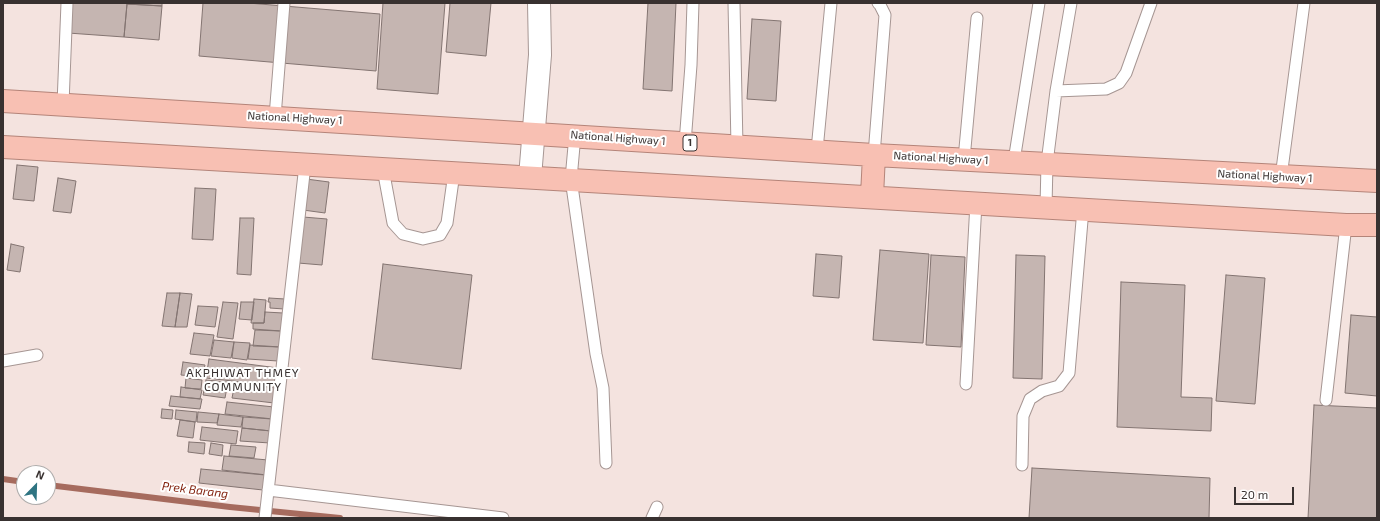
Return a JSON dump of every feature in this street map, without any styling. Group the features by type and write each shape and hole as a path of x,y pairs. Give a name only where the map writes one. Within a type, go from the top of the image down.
{"highway":[{"name":"National Highway 1","path":"3,101 575,135 685,143 1282,177 1377,181"},
{"path":"3,147 872,196 1346,225 1377,225"},
{"path":"872,196 874,154"}],"street":[{"path":"530,177 540,55 539,3"}],"lane":[{"path":"62,104 67,3"},
{"path":"275,117 284,3"},
{"path":"685,143 693,3"},
{"path":"734,3 737,146"},
{"path":"817,150 831,3"},
{"path":"874,154 885,16 878,3"},
{"path":"1014,162 1039,3"},
{"path":"1046,207 1047,163 1056,91 1072,3"},
{"path":"1056,91 1106,89 1119,83 1126,73 1151,3"},
{"path":"1282,177 1304,3"},
{"path":"964,159 977,18"},
{"path":"575,135 571,179 596,354 603,388 606,463"},
{"path":"265,518 305,165"},
{"path":"383,169 393,223 403,234 423,239 440,235 447,223 454,173"},
{"path":"966,384 976,203"},
{"path":"1022,465 1024,416 1030,399 1042,391 1059,386 1069,373 1082,209"},
{"path":"1326,400 1346,225"},
{"path":"3,361 37,355"},
{"path":"267,494 503,518"},
{"path":"652,518 657,507"}],"building":[{"path":"70,3 162,3 162,6 127,4 124,37 68,33"},
{"path":"203,3 248,3 380,14 376,71 199,56"},
{"path":"383,3 445,3 438,94 377,89"},
{"path":"450,3 491,3 486,56 446,52"},
{"path":"648,3 676,3 672,91 643,89"},
{"path":"127,4 162,6 159,40 124,37"},
{"path":"752,19 781,21 776,101 747,99"},
{"path":"17,165 38,167 34,201 13,199"},
{"path":"58,178 76,181 71,213 53,211"},
{"path":"306,179 329,182 325,213 303,210"},
{"path":"195,188 216,189 213,240 192,239"},
{"path":"303,217 327,219 322,265 298,263"},
{"path":"240,218 254,218 251,275 237,274"},
{"path":"11,244 24,247 20,272 7,270"},
{"path":"880,250 929,254 923,343 873,340"},
{"path":"816,254 842,256 839,298 813,296"},
{"path":"931,255 965,257 961,347 926,345"},
{"path":"1016,255 1045,256 1042,379 1013,378"},
{"path":"383,264 472,275 461,369 372,359"},
{"path":"1226,275 1265,278 1255,404 1216,401"},
{"path":"1121,282 1185,285 1181,397 1212,398 1211,431 1117,427"},
{"path":"167,293 180,293 175,327 162,326"},
{"path":"180,293 192,294 187,327 175,327"},
{"path":"269,298 285,299 284,309 270,308 270,302 268,302"},
{"path":"254,299 266,300 264,323 251,323"},
{"path":"223,302 238,303 233,339 217,337"},
{"path":"241,302 254,302 252,320 239,319"},
{"path":"198,306 218,307 215,327 195,325"},
{"path":"265,312 283,313 281,331 253,329 253,323 264,323"},
{"path":"1351,315 1377,317 1377,396 1345,393"},
{"path":"255,330 281,331 280,347 253,346"},
{"path":"194,333 214,335 210,356 190,354"},
{"path":"214,340 234,342 231,358 211,356"},
{"path":"234,342 250,343 247,360 232,358"},
{"path":"250,345 280,347 278,361 248,359"},
{"path":"209,359 278,368 276,386 206,378"},
{"path":"183,362 205,365 202,377 181,375"},
{"path":"186,378 202,380 201,389 185,388"},
{"path":"206,380 228,382 225,398 203,395"},
{"path":"235,383 276,388 274,403 232,398"},
{"path":"181,387 202,390 200,399 180,397"},
{"path":"171,396 202,399 200,409 169,406"},
{"path":"227,402 274,407 273,419 225,414"},
{"path":"1314,405 1377,408 1377,518 1308,518"},
{"path":"162,409 173,410 172,419 161,418"},
{"path":"176,410 197,412 196,422 175,419"},
{"path":"198,412 219,414 217,423 197,422"},
{"path":"219,414 243,417 241,427 217,425"},
{"path":"243,417 272,419 271,431 242,428"},
{"path":"180,420 195,422 193,438 177,436"},
{"path":"202,427 238,431 236,444 200,440"},
{"path":"242,428 271,431 270,443 240,441"},
{"path":"189,442 205,443 204,454 188,452"},
{"path":"211,443 223,445 222,456 209,454"},
{"path":"231,445 256,447 254,458 229,456"},
{"path":"224,456 268,460 267,475 222,470"},
{"path":"1032,468 1210,478 1209,518 1029,518"},
{"path":"201,469 265,475 263,490 199,483"}],"waterway":[{"name":"Prek Barang","path":"3,479 16,481"},
{"name":"Prek Barang","path":"56,486 230,507 340,518"}],"district":[{"name":"AKPHIWAT THMEY COMMUNITY","path":"243,380"}]}
